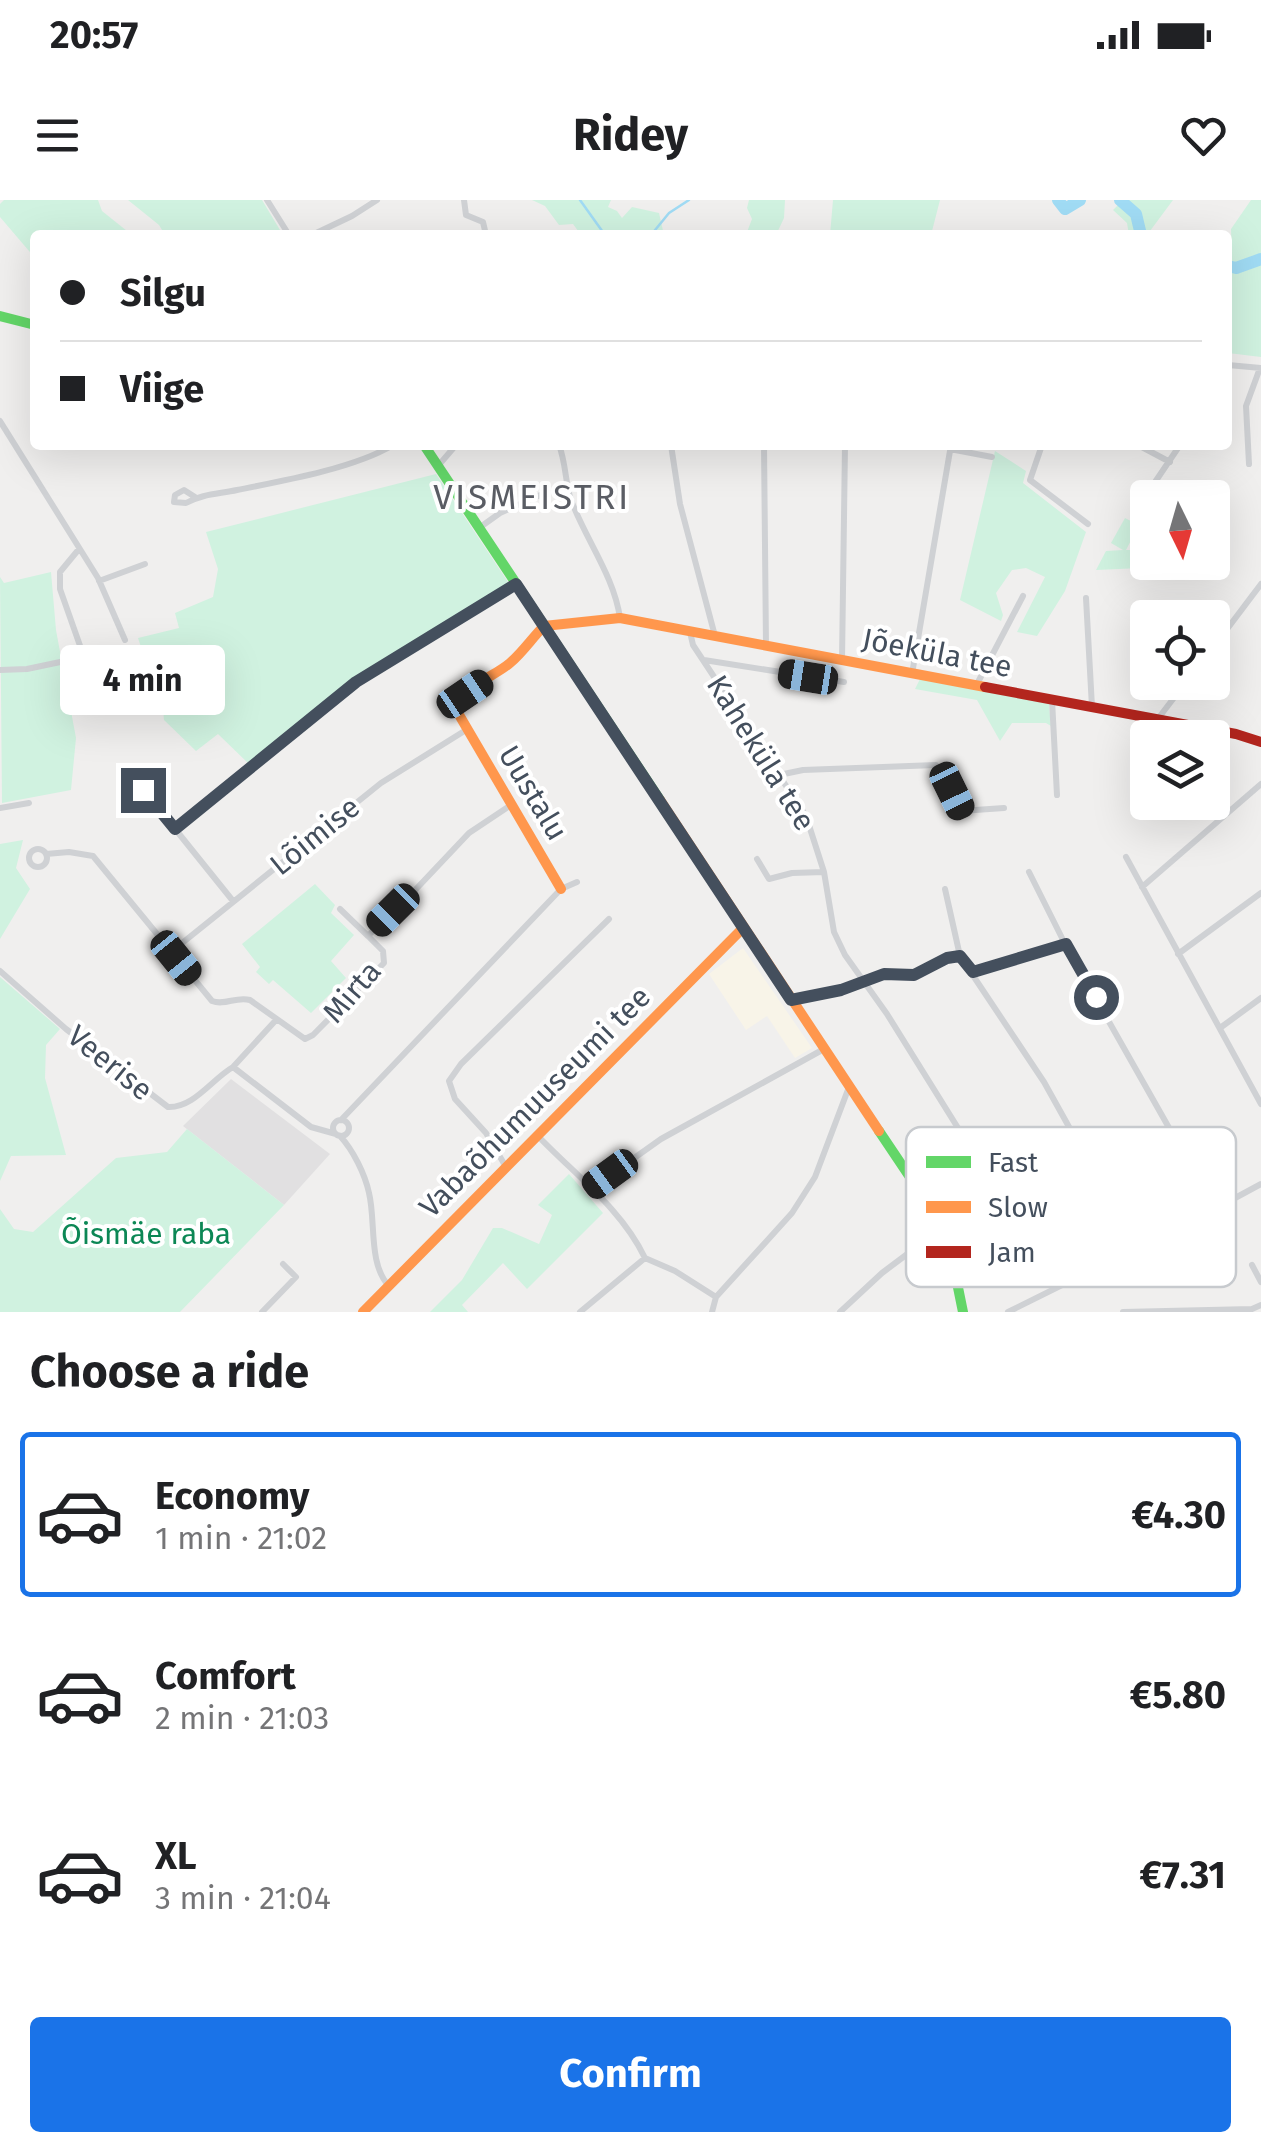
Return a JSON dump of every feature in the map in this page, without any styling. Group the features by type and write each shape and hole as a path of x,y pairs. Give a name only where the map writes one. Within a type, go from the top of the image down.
{"street":[{"path":"267,200 286,230"},
{"path":"323,230 377,200"},
{"path":"464,200 466,214 483,222 485,230"},
{"path":"0,316 30,324"},
{"path":"1232,365 1261,368 1246,406 1250,464"},
{"path":"0,422 99,581 126,640"},
{"path":"195,497 184,490 177,493 174,502 186,503 195,497 358,461 382,450"},
{"path":"427,450 906,1173"},
{"path":"438,466 452,450"},
{"path":"561,450 569,495 597,553 620,618"},
{"path":"672,450 680,504 715,636"},
{"path":"764,450 766,646"},
{"path":"842,660 845,450"},
{"path":"912,674 949,450"},
{"path":"963,450 992,457"},
{"path":"1040,450 1030,480 1088,524"},
{"path":"1147,450 1170,462"},
{"path":"1158,480 1177,450"},
{"path":"479,528 500,513 548,492"},
{"path":"0,670 27,669 84,657 60,589 60,572 79,550"},
{"path":"99,581 146,564"},
{"path":"175,829 367,674 516,584"},
{"path":"1230,625 1261,584"},
{"path":"976,686 1023,596"},
{"path":"1086,598 1092,708"},
{"name":"Jõeküla tee","path":"544,626 620,618 1151,720"},
{"name":"Uustalu","path":"544,626 512,661 465,694 458,704 458,713 561,889"},
{"name":"Kaheküla tee","path":"690,632 693,645 810,825 824,872 834,932 957,1127"},
{"path":"703,660 844,682"},
{"path":"1052,700 1056,795"},
{"path":"1157,720 1172,700"},
{"name":"Lõimise","path":"171,952 381,783 466,730"},
{"name":"Jõeküla tee","path":"1230,733 1261,742"},
{"path":"779,775 802,770 936,765 961,810 1004,808"},
{"path":"135,771 143,790 233,901"},
{"path":"1142,887 1261,784"},
{"path":"0,808 29,803"},
{"name":"Mirta","path":"46,854 70,852 93,856 212,1001 223,1003 242,998 305,1039 314,1035 384,963 383,952 368,936 478,824 511,805"},
{"path":"1126,857 1258,1092 1261,1104"},
{"path":"757,859 770,879 792,873 824,872"},
{"path":"1028,872 1169,1127"},
{"path":"338,1135 350,1112 561,889 577,882"},
{"path":"946,889 960,956 1044,1082 1069,1127"},
{"path":"1178,954 1261,893"},
{"path":"340,909 368,936"},
{"path":"506,1168 486,1133 455,1099 449,1081 461,1064 609,918"},
{"name":"Vabaõhumuuseumi tee","path":"363,1312 742,928"},
{"path":"973,972 1066,944"},
{"path":"791,1000 841,990 884,974 914,975 947,958 960,956"},
{"name":"Veerise","path":"0,971 66,1029 168,1107 192,1100 233,1067"},
{"path":"1220,1028 1261,998"},
{"path":"276,1020 233,1067 311,1127 338,1135 348,1144"},
{"path":"592,1188 661,1139 824,1050"},
{"path":"712,1312 716,1297 792,1212 815,1177 849,1087"},
{"path":"323,1131 343,1125"},
{"path":"338,1135 343,1125"},
{"path":"343,1125 368,1187 378,1270 389,1286"},
{"path":"537,1134 592,1188 637,1242 645,1258 716,1297"},
{"path":"1236,1198 1261,1184"},
{"path":"840,1312 906,1255"},
{"path":"580,1312 645,1258"},
{"path":"262,1312 296,1277 282,1264"},
{"path":"1252,1265 1261,1282"},
{"path":"959,1287 963,1312"},
{"path":"1008,1312 1059,1287"},
{"path":"1123,1312 1253,1310 1261,1305"}],"shaded area":[{"path":"743,948 812,1048 795,1058 767,1016 746,1030 709,974"},
{"path":"231,1079 330,1154 284,1205 183,1126"}],"green space":[{"path":"4,200 98,200 102,211 126,230 30,230 30,252 0,217"},
{"path":"128,200 262,200 280,230 162,230"},
{"path":"532,200 611,200 608,207 622,218 632,207 659,213 663,230 577,230 573,224 559,225 545,206"},
{"path":"749,200 785,200 778,230 748,230 752,219 747,208"},
{"path":"833,200 940,200 932,230 830,230"},
{"path":"1123,200 1173,200 1151,230 1128,230 1127,223 1113,210"},
{"path":"1251,200 1261,200 1261,357 1232,353 1231,229"},
{"path":"995,451 1026,471 1023,483 1086,532 1065,591 1037,636 1017,632 1045,577 1026,568 1012,570 996,593 1003,615 1001,621 960,600"},
{"path":"436,474 510,585 456,621 375,666 250,765 218,734 196,751 164,720 168,655 144,656 138,638 179,628 175,613 213,597 218,569 206,532"},
{"path":"1125,518 1130,520 1126,550 1130,550 1130,568 1096,570 1106,551 1123,550 1111,543"},
{"path":"51,572 56,630 76,738 71,790 2,803 0,577 4,583"},
{"path":"920,679 1049,704 1051,726 1012,723 1000,741 977,700 915,689"},
{"path":"23,840 16,868 30,889 0,939 0,844"},
{"path":"315,884 335,905 331,913 354,935 331,961 346,978 311,1013 273,980 269,984 256,972 260,967 242,944"},
{"name":"Õismäe raba","path":"0,977 60,1029 46,1045 45,1078 66,1155 11,1156 0,1181"},
{"name":"Õismäe raba","path":"187,1129 284,1205 180,1312 0,1312 0,1209 14,1229 33,1232 116,1158 167,1152"},
{"path":"569,1174 603,1213 527,1289 503,1263 462,1305 468,1312 430,1312 462,1280 493,1228 539,1244 552,1215 538,1205"}],"waterway":[{"path":"580,200 601,230"},
{"path":"655,230 669,213 689,200"},
{"path":"1058,200 1065,209 1080,200"},
{"path":"1120,200 1136,214 1140,230"},
{"path":"1232,267 1261,259"}],"traffic: fast":[{"path":"0,316 30,324"},
{"path":"427,450 660,800"},
{"path":"879,1131 906,1171"},
{"path":"958,1287 963,1312"}],"traffic: slow":[{"path":"561,889 458,713 471,689 510,663 544,626 620,618 985,687"},
{"path":"660,800 879,1131"},
{"path":"363,1312 743,928"}],"traffic: jam":[{"path":"985,687 1261,742"}],"district":[{"name":"VISMEISTRI","path":"532,497"}],"route":[{"path":"143,790 175,829 356,682 516,584 791,1000 841,990 884,974 914,975 947,958 960,956 973,972 1066,944 1096,997"}]}
